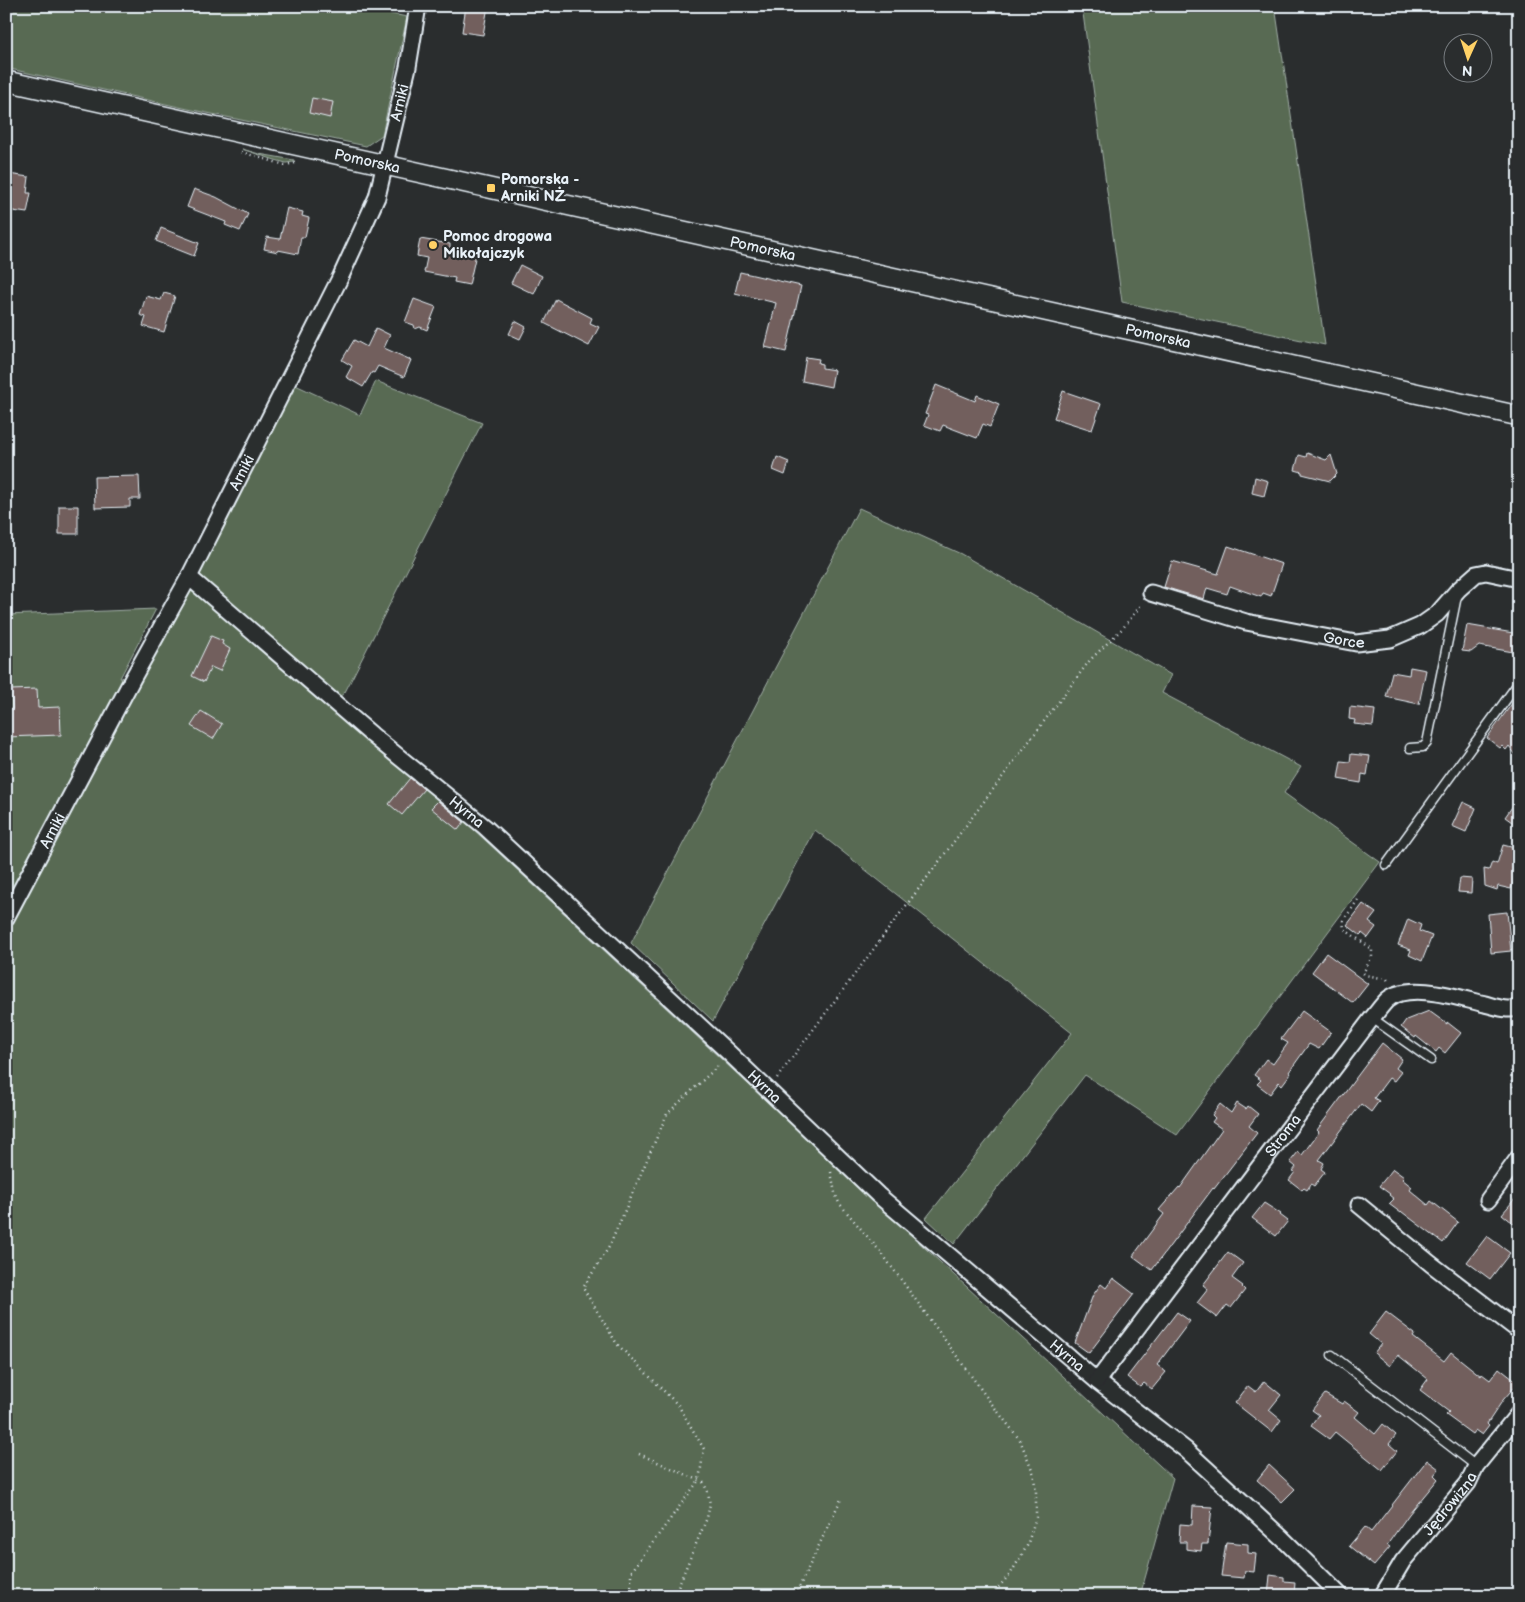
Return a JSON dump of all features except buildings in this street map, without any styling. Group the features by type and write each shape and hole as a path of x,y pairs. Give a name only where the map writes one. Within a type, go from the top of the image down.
{"street":[{"name":"Arniki","path":"6,918 133,678 189,577 341,276 377,197 408,67 418,6"},
{"name":"Pomorska","path":"6,81 1519,416"},
{"name":"Gorce","path":"1151,593 1246,622 1356,643 1390,639 1420,626 1436,614 1476,574 1486,572 1519,579"},
{"name":"Hyrna","path":"189,577 372,735 485,827 878,1195 1097,1381 1186,1450 1282,1538 1341,1596"},
{"name":"Stroma","path":"1097,1381 1388,999 1402,992 1416,991 1446,995 1502,1008 1519,1008"},
{"path":"1488,1200 1519,1157"},
{"path":"1359,1205 1431,1264 1519,1331"},
{"name":"Jędrowizna","path":"1382,1596 1403,1561 1468,1483 1476,1466 1519,1413"}],"lane":[{"path":"1410,748 1422,747 1427,743 1458,590"},
{"path":"1386,865 1519,682"},
{"path":"1372,1018 1431,1060"},
{"path":"1332,1355 1476,1466"}],"path":[{"path":"236,148 241,152 285,165 295,163 299,158"},
{"path":"768,1091 1090,660 1122,628 1151,593"},
{"path":"1358,900 1343,921 1344,929 1372,949 1372,957 1363,973 1387,979"},
{"path":"1519,1037 1510,1077 1513,1090 1519,1099"},
{"path":"631,1596 630,1572 699,1480 704,1449 678,1405 618,1344 583,1288 609,1247 667,1114 730,1055"},
{"path":"831,1172 839,1203 884,1255 982,1391 1020,1440 1033,1472 1036,1491 1036,1517 1027,1546 1011,1573 991,1596"},
{"path":"639,1454 703,1482 708,1492 710,1504 708,1518 674,1596"},
{"path":"795,1596 841,1500"}],"green space":[{"path":"6,6 353,6 407,17 382,135 366,146 188,109 6,68"},
{"path":"1082,6 1275,6 1325,345 1122,302"},
{"path":"242,149 294,160 294,162 286,163"},
{"path":"376,381 482,423 345,692 335,701 1173,1478 1140,1596 6,1596 6,615 156,609 120,678 133,678 289,382 360,415"},
{"path":"859,508 961,554 1171,675 1162,693 1301,767 1284,793 1380,862 1177,1135 1085,1075 954,1244 926,1218 1072,1033 815,830 713,1021 631,943"}],"place":[{"name":"Pomorska - Arniki NŻ","path":"491,188"},
{"name":"Pomoc drogowa Mikołajczyk","path":"433,245"}]}
